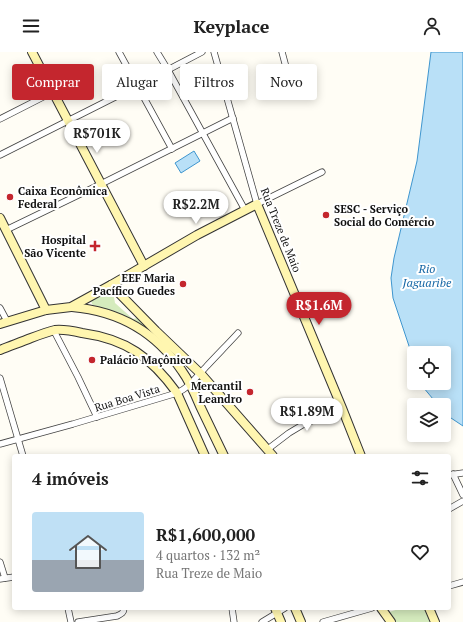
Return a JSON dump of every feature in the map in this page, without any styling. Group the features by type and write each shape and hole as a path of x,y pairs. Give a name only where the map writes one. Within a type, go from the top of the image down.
{"main road":[{"path":"32,52 38,64"},
{"path":"57,100 144,266"},
{"path":"71,307 257,204"},
{"name":"Rua Treze de Maio","path":"257,204 360,454"},
{"path":"0,218 4,229 46,310"},
{"path":"112,285 156,331 200,373 272,454"},
{"path":"3,323 46,310 71,307 88,308 105,312 145,331 158,342 182,370 223,454"},
{"path":"0,350 54,331 63,330 87,333 125,344 138,352 160,371 176,393 204,454"},
{"path":"296,610 302,622"},
{"path":"382,610 391,622"},
{"path":"430,610 435,622"},
{"path":"276,611 282,622"}],"street":[{"path":"119,52 125,64"},
{"path":"157,52 164,64"},
{"path":"172,68 202,52"},
{"name":"Rua Treze de Maio","path":"214,52 257,204"},
{"path":"282,52 286,64"},
{"path":"172,77 244,210"},
{"path":"0,119 37,100"},
{"path":"0,154 109,100"},
{"path":"145,100 172,148"},
{"path":"4,229 101,184 232,118"},
{"path":"257,204 322,172"},
{"path":"0,308 3,323"},
{"path":"54,331 97,417"},
{"name":"Rua Boa Vista","path":"0,444 97,417 184,390 238,333"},
{"path":"0,378 22,454"},
{"path":"268,449 304,424 342,408"},
{"path":"463,473 451,474 463,495"},
{"path":"451,507 463,501"},
{"path":"0,562 2,578 12,577"},
{"path":"451,585 463,582"},
{"path":"68,610 71,622"},
{"path":"78,622 117,616 124,610"},
{"path":"232,610 234,622"},
{"path":"323,622 365,610"},
{"path":"262,622 276,611"}],"green space":[{"path":"107,291 114,297 115,303 133,319 137,318 163,341 124,317 92,304 91,300"},
{"path":"396,610 425,610 430,622 396,622 389,612"}],"water":[{"name":"Rio Jaguaribe","path":"431,52 463,52 463,426 451,418 451,398 432,398 426,390 451,390 451,346 409,346 393,298 391,278 394,258 417,161"},
{"path":"194,151 200,161 181,173 175,163"}],"place":[{"name":"Caixa Econômica Federal","path":"10,197"},
{"name":"SESC - Serviço Social do Comércio","path":"326,215"},
{"name":"Hospital São Vicente","path":"95,246"},
{"name":"EEF Maria Pacífico Guedes","path":"183,284"},
{"name":"Palácio Maçônico","path":"92,360"},
{"name":"Mercantil Leandro","path":"250,392"}]}
